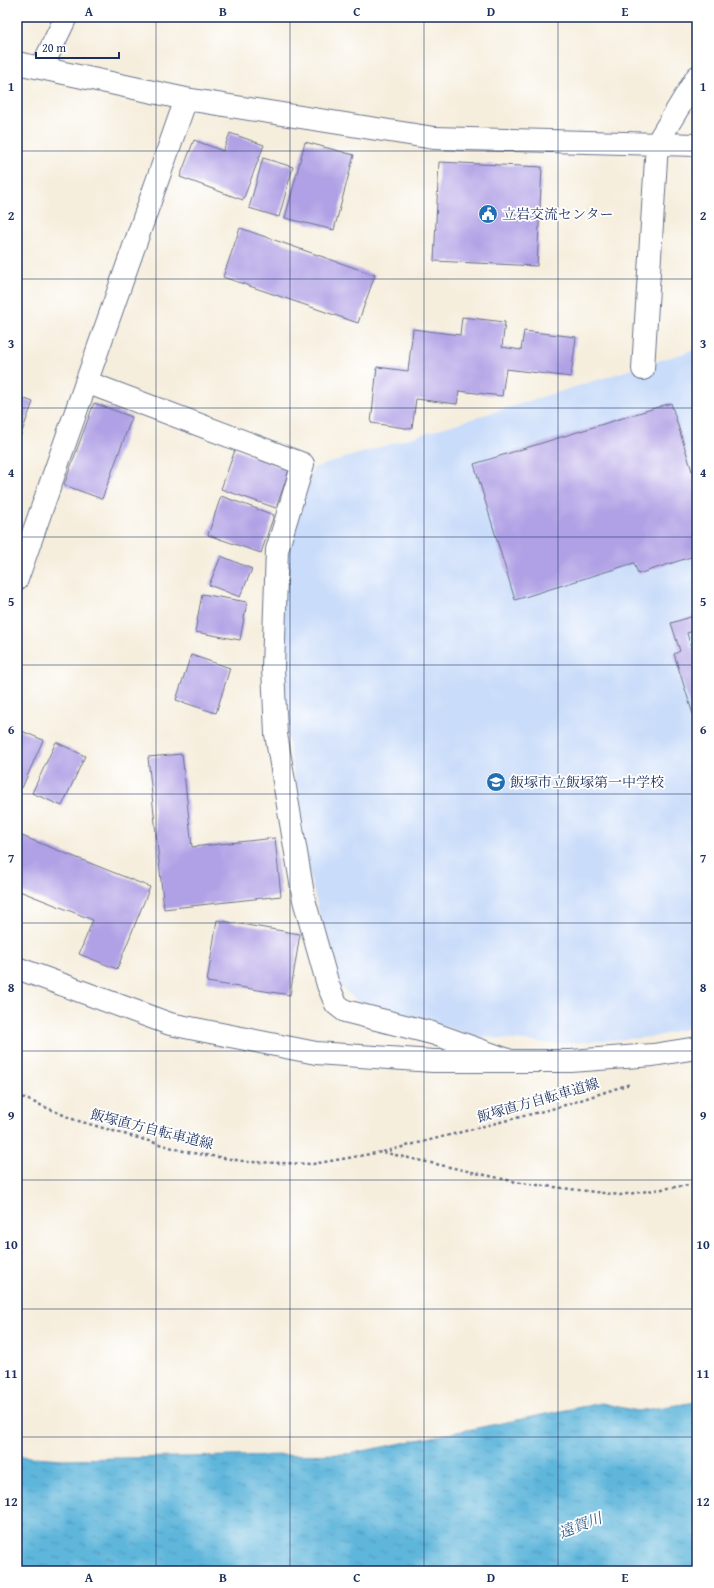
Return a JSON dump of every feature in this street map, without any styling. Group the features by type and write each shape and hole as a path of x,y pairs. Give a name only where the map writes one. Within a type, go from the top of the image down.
{"street":[{"path":"42,68 66,17"},
{"path":"17,63 186,99 434,138 697,144"},
{"path":"643,369 657,143 697,77"},
{"path":"18,575 186,99"},
{"path":"86,382 302,464 277,550 273,668 276,727 304,900 328,985 336,1004 345,1011 432,1033 510,1061"},
{"path":"20,966 170,1024 316,1053 433,1061 571,1061 653,1055 697,1048"}],"path":[{"name":"飯塚直方自転車道線","path":"17,1095 75,1120 187,1152 249,1162 313,1164 382,1152 559,1107 632,1083"},
{"name":"飯塚直方自転車道線","path":"382,1152 521,1183 620,1195 697,1184"}],"shaded area":[{"name":"飯塚市立飯塚第一中学校","path":"697,349 697,1026 654,1037 556,1044 479,1037 357,1001 337,984 308,868 282,696 283,554 313,468"}],"water":[{"name":"遠賀川","path":"697,1402 697,1571 17,1571 17,1456 64,1459 348,1454 601,1403 637,1411"}],"building":[{"path":"230,133 264,145 243,200 180,177 194,140 223,151"},
{"path":"305,142 354,155 334,230 285,218"},
{"path":"263,158 293,167 279,217 249,208"},
{"name":"立岩交流センター","path":"439,162 542,167 537,266 434,261"},
{"path":"240,228 375,275 358,323 223,277"},
{"path":"462,317 505,322 502,347 521,350 524,331 576,337 571,377 506,369 502,396 459,391 457,404 416,399 412,429 371,423 377,367 408,371 413,329 460,335"},
{"path":"17,396 33,402 17,445"},
{"path":"94,403 132,417 102,499 64,485"},
{"path":"671,403 692,471 697,470 697,555 638,574 634,563 515,600 474,464"},
{"path":"235,450 289,470 276,508 221,489"},
{"path":"221,496 274,515 261,553 208,535"},
{"path":"221,556 252,569 240,597 209,585"},
{"path":"202,594 247,602 240,640 195,632"},
{"path":"697,615 697,630 687,633 691,648 697,647 697,727 674,654 680,651 671,623"},
{"path":"191,655 230,668 216,713 176,700"},
{"path":"17,729 43,740 22,788 17,786"},
{"path":"56,742 85,756 62,806 32,793"},
{"path":"182,754 192,847 275,838 281,896 164,909 148,757"},
{"path":"17,834 150,887 117,969 79,954 93,920 17,890"},
{"path":"217,920 300,934 290,995 207,982"}],"place":[{"name":"立岩交流センター","path":"488,214"},
{"name":"飯塚市立飯塚第一中学校","path":"496,782"}]}
